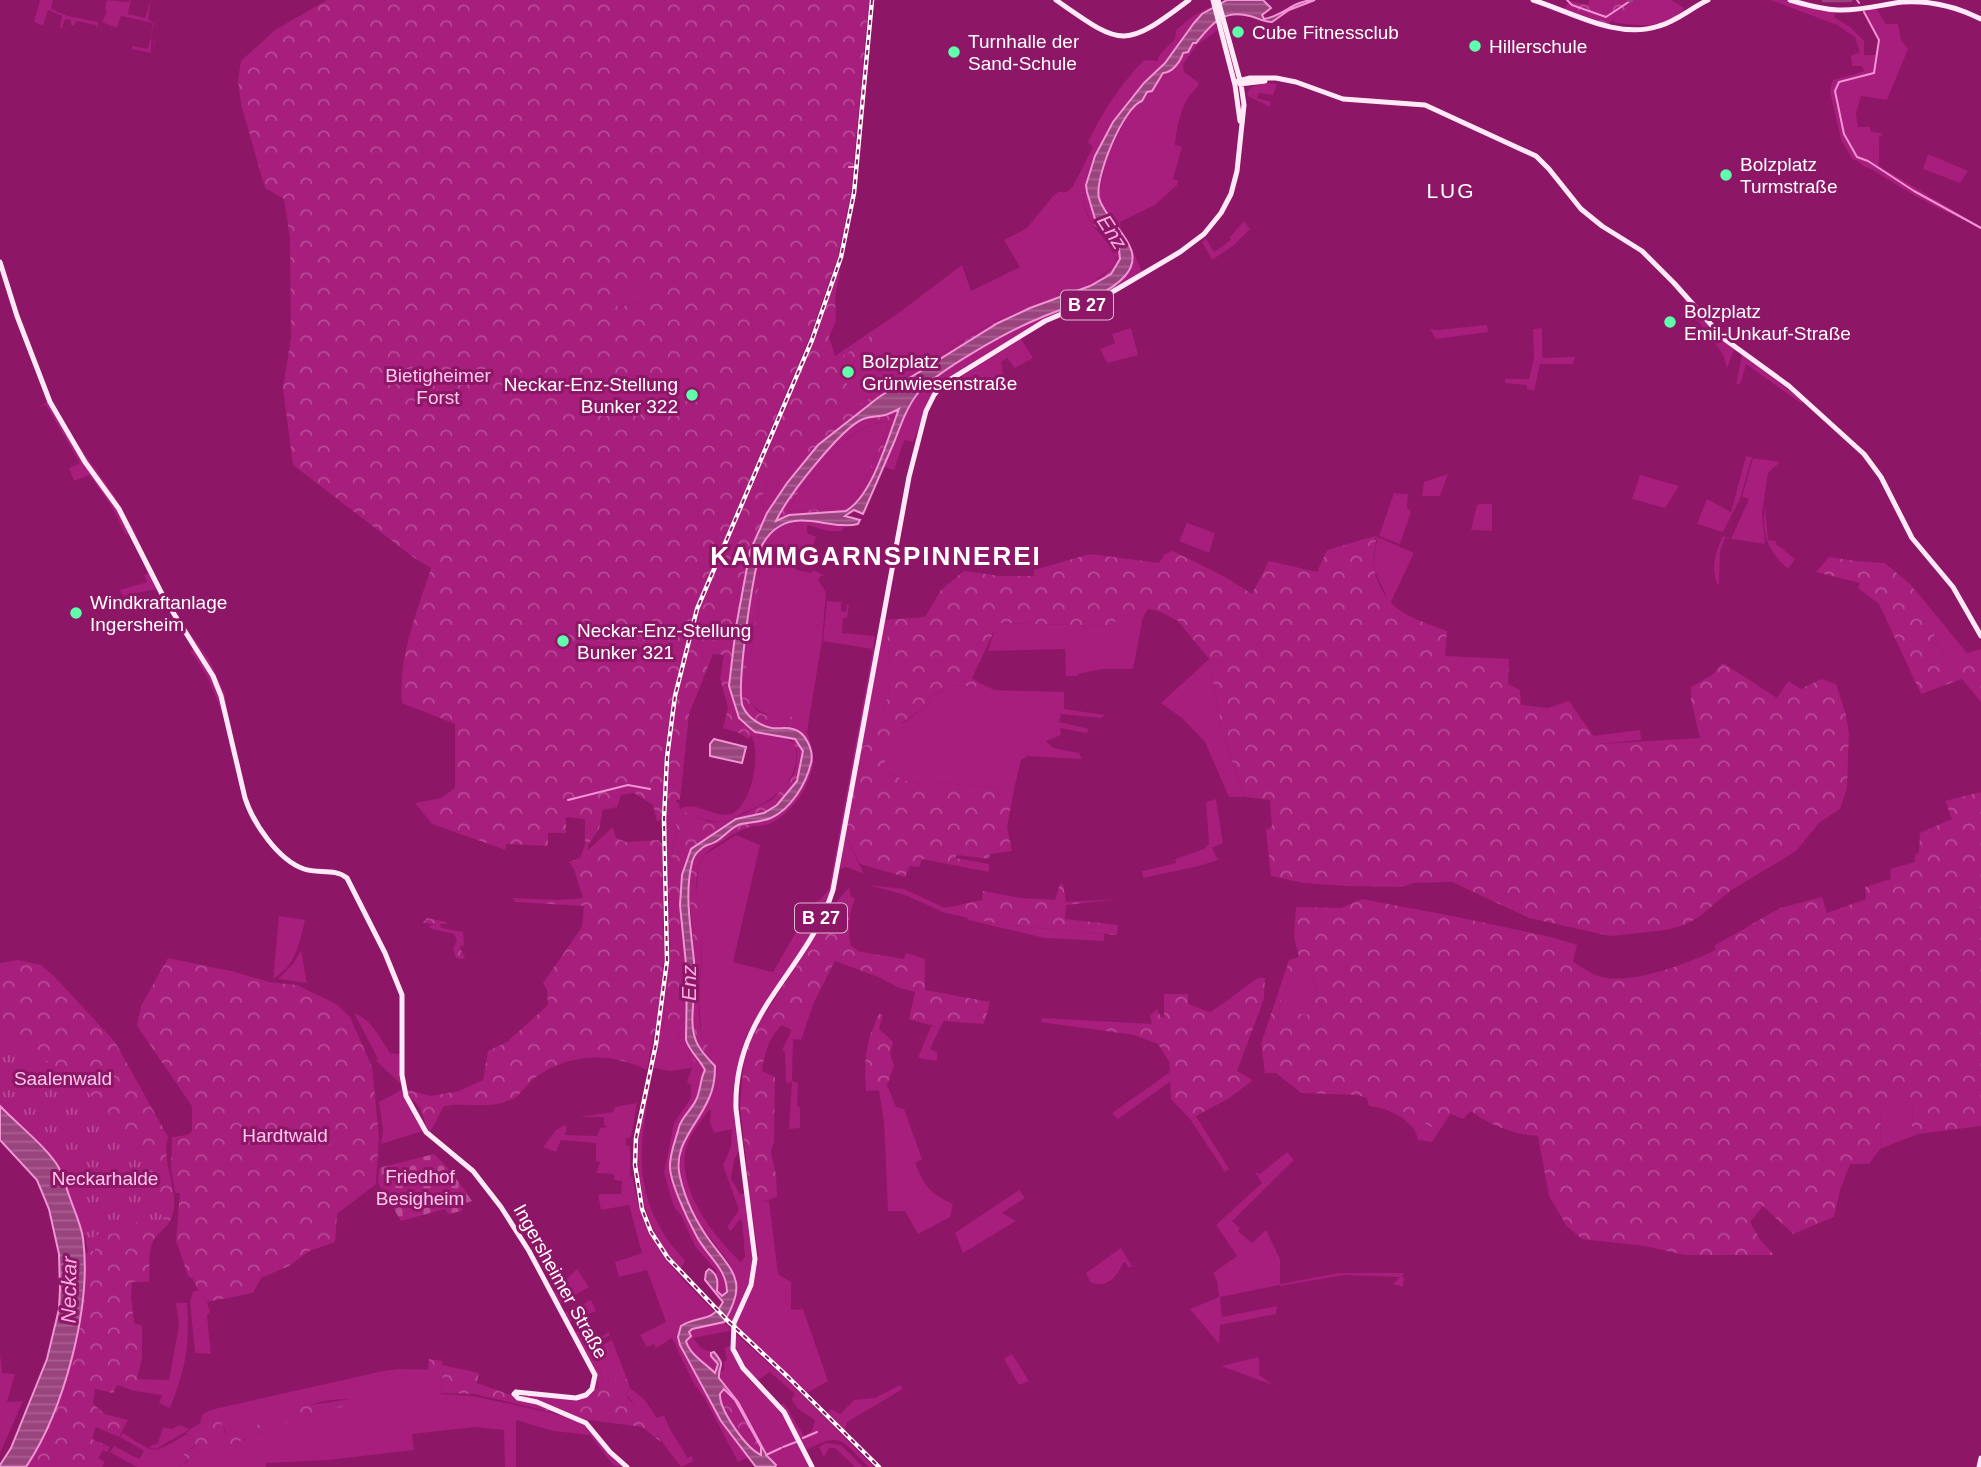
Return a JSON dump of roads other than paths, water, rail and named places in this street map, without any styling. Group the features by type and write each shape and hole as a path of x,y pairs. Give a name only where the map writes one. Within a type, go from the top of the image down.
{"main road":[{"path":"1056,0 1097,29 1129,37 1144,32 1189,0"},
{"name":"B 27","path":"812,1467 784,1412 743,1368 732,1343 734,1323 751,1285 755,1259 737,1117 737,1084 744,1049 752,1028 811,936 830,901 839,865 911,466 924,416 936,392 953,377 1045,321 1114,292 1196,241 1216,220 1229,198 1237,172 1244,110 1216,0"},
{"path":"1533,0 1594,23 1639,29 1663,25 1707,0"},
{"path":"1790,0 1838,10 1864,9 1902,2 1925,2 1944,5 1981,19"},
{"name":"B 27","path":"1229,55 1237,70 1238,83"},
{"path":"1237,70 1249,81"},
{"path":"1238,83 1275,79 1343,99 1419,104 1438,109 1471,128 1536,156 1587,215 1642,251 1723,338 1789,386 1864,454 1881,477 1912,538 1953,587 1981,636"},
{"name":"Ingersheimer Straße","path":"0,262 17,316 50,402 85,462 119,509 164,598 214,676 249,810 272,844 289,860 304,869 346,876 370,921 402,995 403,1087 428,1135 473,1171 501,1207 529,1251 594,1373 593,1386 582,1396 546,1396 518,1391 514,1395 581,1420 627,1467"},
{"path":"1979,1467 1981,1458"}],"water":[{"name":"Enz","path":"1227,0 1263,0 1271,8 1262,15 1264,19 1315,0 1289,10 1272,22 1240,14 1218,20 1193,43 1188,52 1183,53 1173,69 1163,73 1152,91 1147,92 1142,101 1127,115 1112,144 1099,188 1103,208 1130,246 1131,266 1125,276 1107,291 1040,318 993,341 941,373 918,393 907,410 863,514 854,510 845,516 860,520 858,524 789,522 775,530 762,545 746,627 741,677 743,707 751,718 764,725 798,731 805,738 812,758 801,787 785,809 771,818 734,827 702,848 692,862 688,893 695,973 692,1016 698,1045 715,1066 715,1075 709,1098 683,1145 678,1166 692,1210 705,1234 731,1270 736,1287 735,1297 724,1322 692,1329 689,1332 691,1336 686,1341 694,1355 715,1373 718,1364 711,1356 714,1352 721,1365 719,1378 738,1402 767,1456 776,1465 756,1467 721,1421 680,1345 678,1337 681,1326 710,1316 723,1302 705,1280 709,1269 717,1278 717,1291 722,1296 727,1292 720,1268 699,1241 684,1210 670,1168 680,1124 696,1100 705,1070 686,1040 687,974 680,905 682,875 691,849 736,819 764,813 777,805 797,781 803,751 795,739 755,732 749,727 739,718 729,686 736,627 750,551 767,513 818,445 879,397 998,323 1090,286 1111,274 1120,259 1119,249 1110,233 1095,219 1086,185 1095,156 1113,122 1144,83 1165,63 1202,14","holes":["899,409 872,479 856,503 846,511 789,515 776,521 803,481 842,435 863,419","724,1389 735,1400 761,1447 761,1455 748,1445 734,1428 721,1401 720,1394"]},
{"path":"714,739 746,747 742,763 710,756 710,744"},
{"name":"Neckar","path":"0,1106 40,1144 59,1168 79,1223 85,1265 79,1326 63,1388 40,1444 26,1467 0,1465 11,1448 47,1359 59,1309 59,1254 49,1209 37,1180 0,1140"}],"waterway":[{"path":"1567,0 1572,5 1606,17 1630,1"},
{"path":"1824,0 1850,0"},
{"path":"1864,12 1879,40 1874,73 1839,82 1835,91 1844,134 1857,157 1981,228"},
{"path":"849,167 855,167"},
{"path":"568,800 628,785 650,789"},
{"path":"803,1438 817,1432"},
{"path":"783,1447 796,1442"},
{"path":"766,1455 781,1448"}],"railway":[{"path":"872,0 854,193 841,257 812,340 697,609 675,696 667,757 664,819 667,961 656,1044 636,1138 635,1165 642,1209 651,1232 668,1258 727,1320 879,1467"}],"place":[{"name":"Cube Fitnessclub","path":"1238,32"},
{"name":"Hillerschule","path":"1475,46"},
{"name":"Turnhalle der Sand-Schule","path":"954,52"},
{"name":"Bolzplatz Turmstraße","path":"1726,175"},
{"name":"Bolzplatz Emil-Unkauf-Straße","path":"1670,322"},
{"name":"Bolzplatz Grünwiesenstraße","path":"848,372"},
{"name":"Neckar-Enz-Stellung Bunker 322","path":"692,395"},
{"name":"Windkraftanlage Ingersheim","path":"76,613"},
{"name":"Neckar-Enz-Stellung Bunker 321","path":"563,641"}],"district":[{"name":"LUG","path":"1451,191"},
{"name":"KAMMGARNSPINNEREI","path":"876,556"}],"park label":[{"name":"Bietigheimer Forst","path":"438,386"},
{"name":"Saalenwald","path":"63,1078"},
{"name":"Hardtwald","path":"285,1135"},
{"name":"Neckarhalde","path":"105,1178"},
{"name":"Friedhof Besigheim","path":"420,1187"}]}
